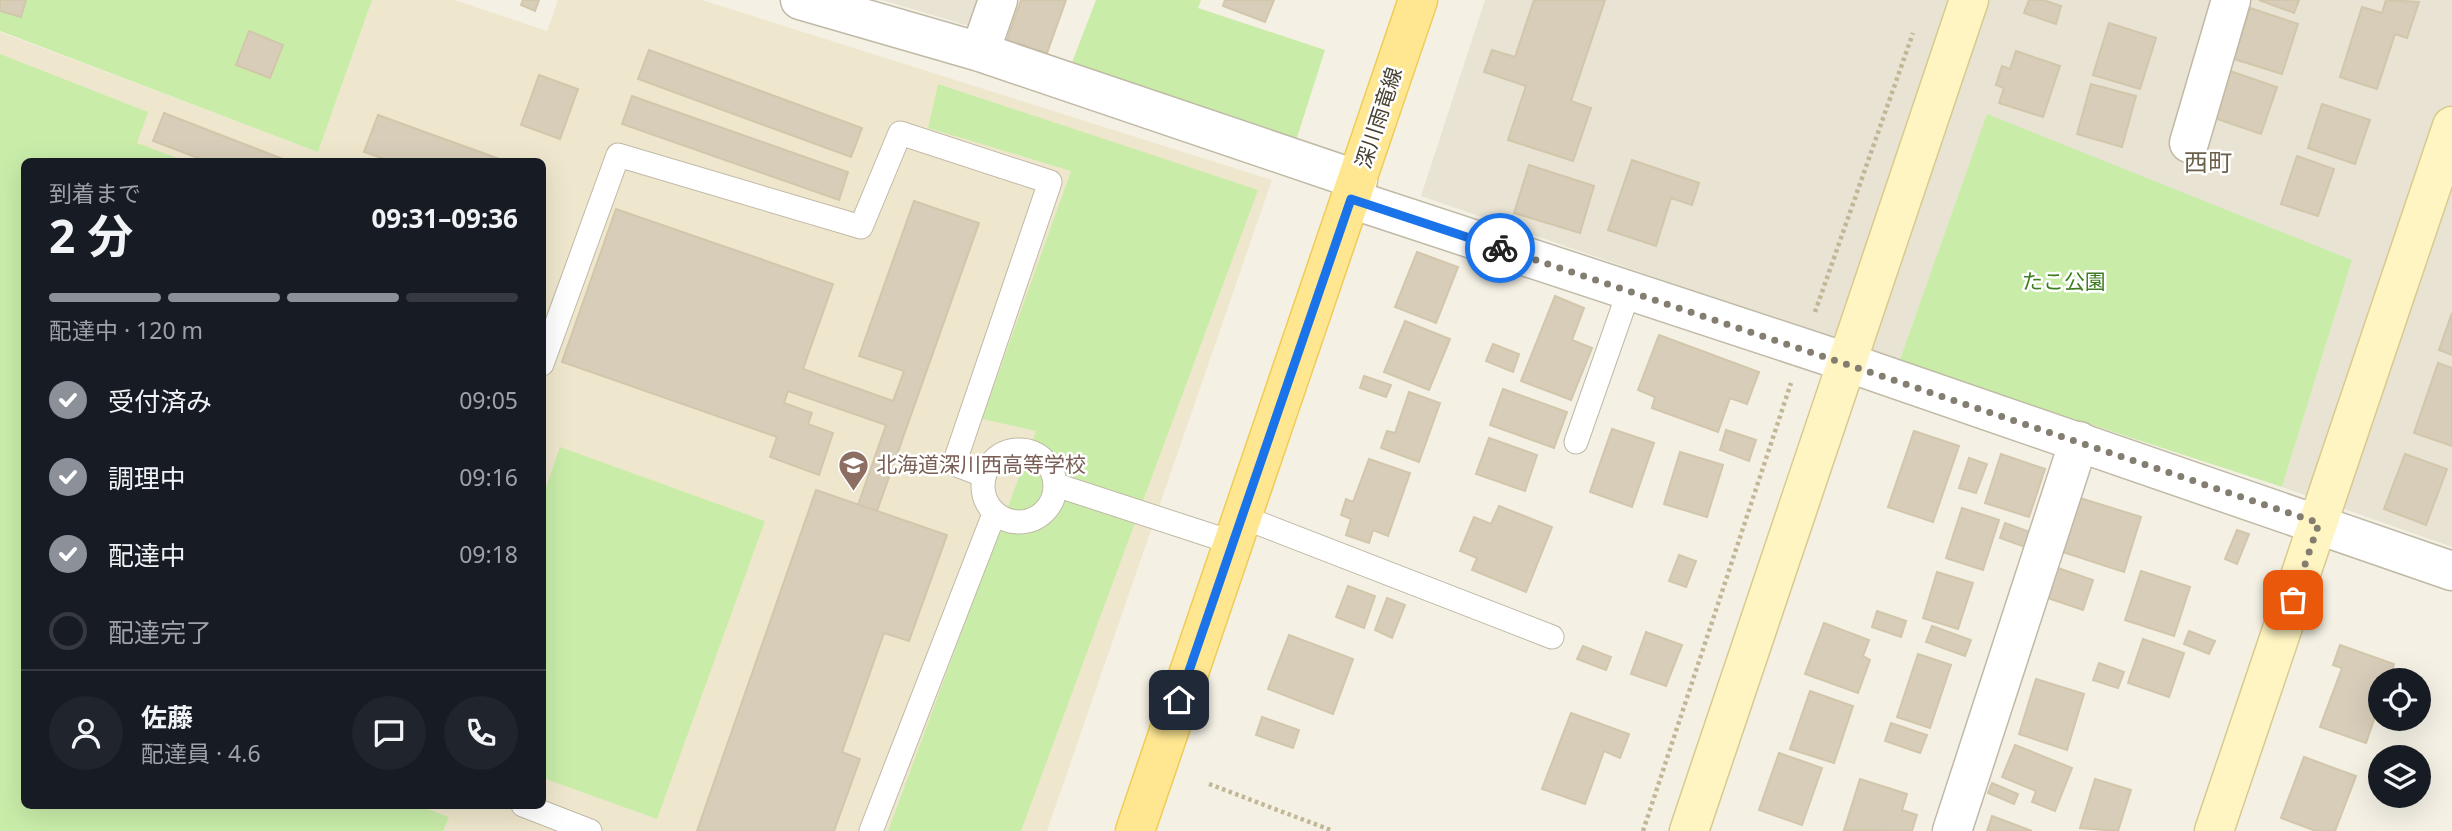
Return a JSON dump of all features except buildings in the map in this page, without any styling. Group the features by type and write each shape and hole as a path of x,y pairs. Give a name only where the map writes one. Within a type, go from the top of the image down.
{"main road":[{"name":"深川雨竜線","path":"1135,831 1235,529 1355,189 1418,0"}],"street":[{"path":"800,0 980,52 1629,290 2079,441 2452,571"},
{"path":"980,52 998,0"},
{"path":"1689,831 1969,0"},
{"path":"2189,143 2231,0"},
{"path":"2214,831 2452,126"},
{"path":"1952,831 2079,441"}],"lane":[{"path":"546,353 618,155 861,227 900,133 1050,182 954,464 984,475"},
{"path":"1576,442 1629,290"},
{"path":"1014,450 1034,453 1050,466 1056,485 1050,506 1034,519 1013,523 995,514 984,496 984,475 995,458 1014,450"},
{"path":"1056,485 1235,529 1552,637"},
{"path":"871,831 995,514"},
{"path":"533,809 590,831"}],"path":[{"path":"1643,831 1802,348 1915,26"},
{"path":"1209,784 1333,831"}],"shaded area":[{"name":"北海道深川西高等学校","path":"372,0 455,0 547,31 558,0 702,0 1272,180 1047,831 0,831 0,32 318,152"},
{"path":"882,0 980,0 969,26"},
{"path":"1485,0 2452,0 2452,547 2282,487 2352,260 1987,115 1899,362 1421,196"}],"green space":[{"path":"0,0 372,0 318,152 0,31"},
{"path":"1096,0 1201,0 1198,8 1325,50 1293,150 1071,65"},
{"path":"0,54 148,112 137,143 177,158 21,158 21,809 427,809 449,817 443,831 0,831"},
{"path":"938,84 1258,190 1021,831 888,831 1036,431 982,419 1071,171 928,128"},
{"name":"たこ公園","path":"1987,114 2352,260 2282,487 1899,362"},
{"path":"560,447 765,521 657,819 546,779 546,487"}],"way so far":[{"path":"1500,248 2319,523 2293,600"}],"place":[{"name":"北海道深川西高等学校","path":"853,492"}],"district":[{"name":"西町","path":"2208,163"}],"route":[{"path":"1179,700 1231,542 1351,199 1500,248"}]}
